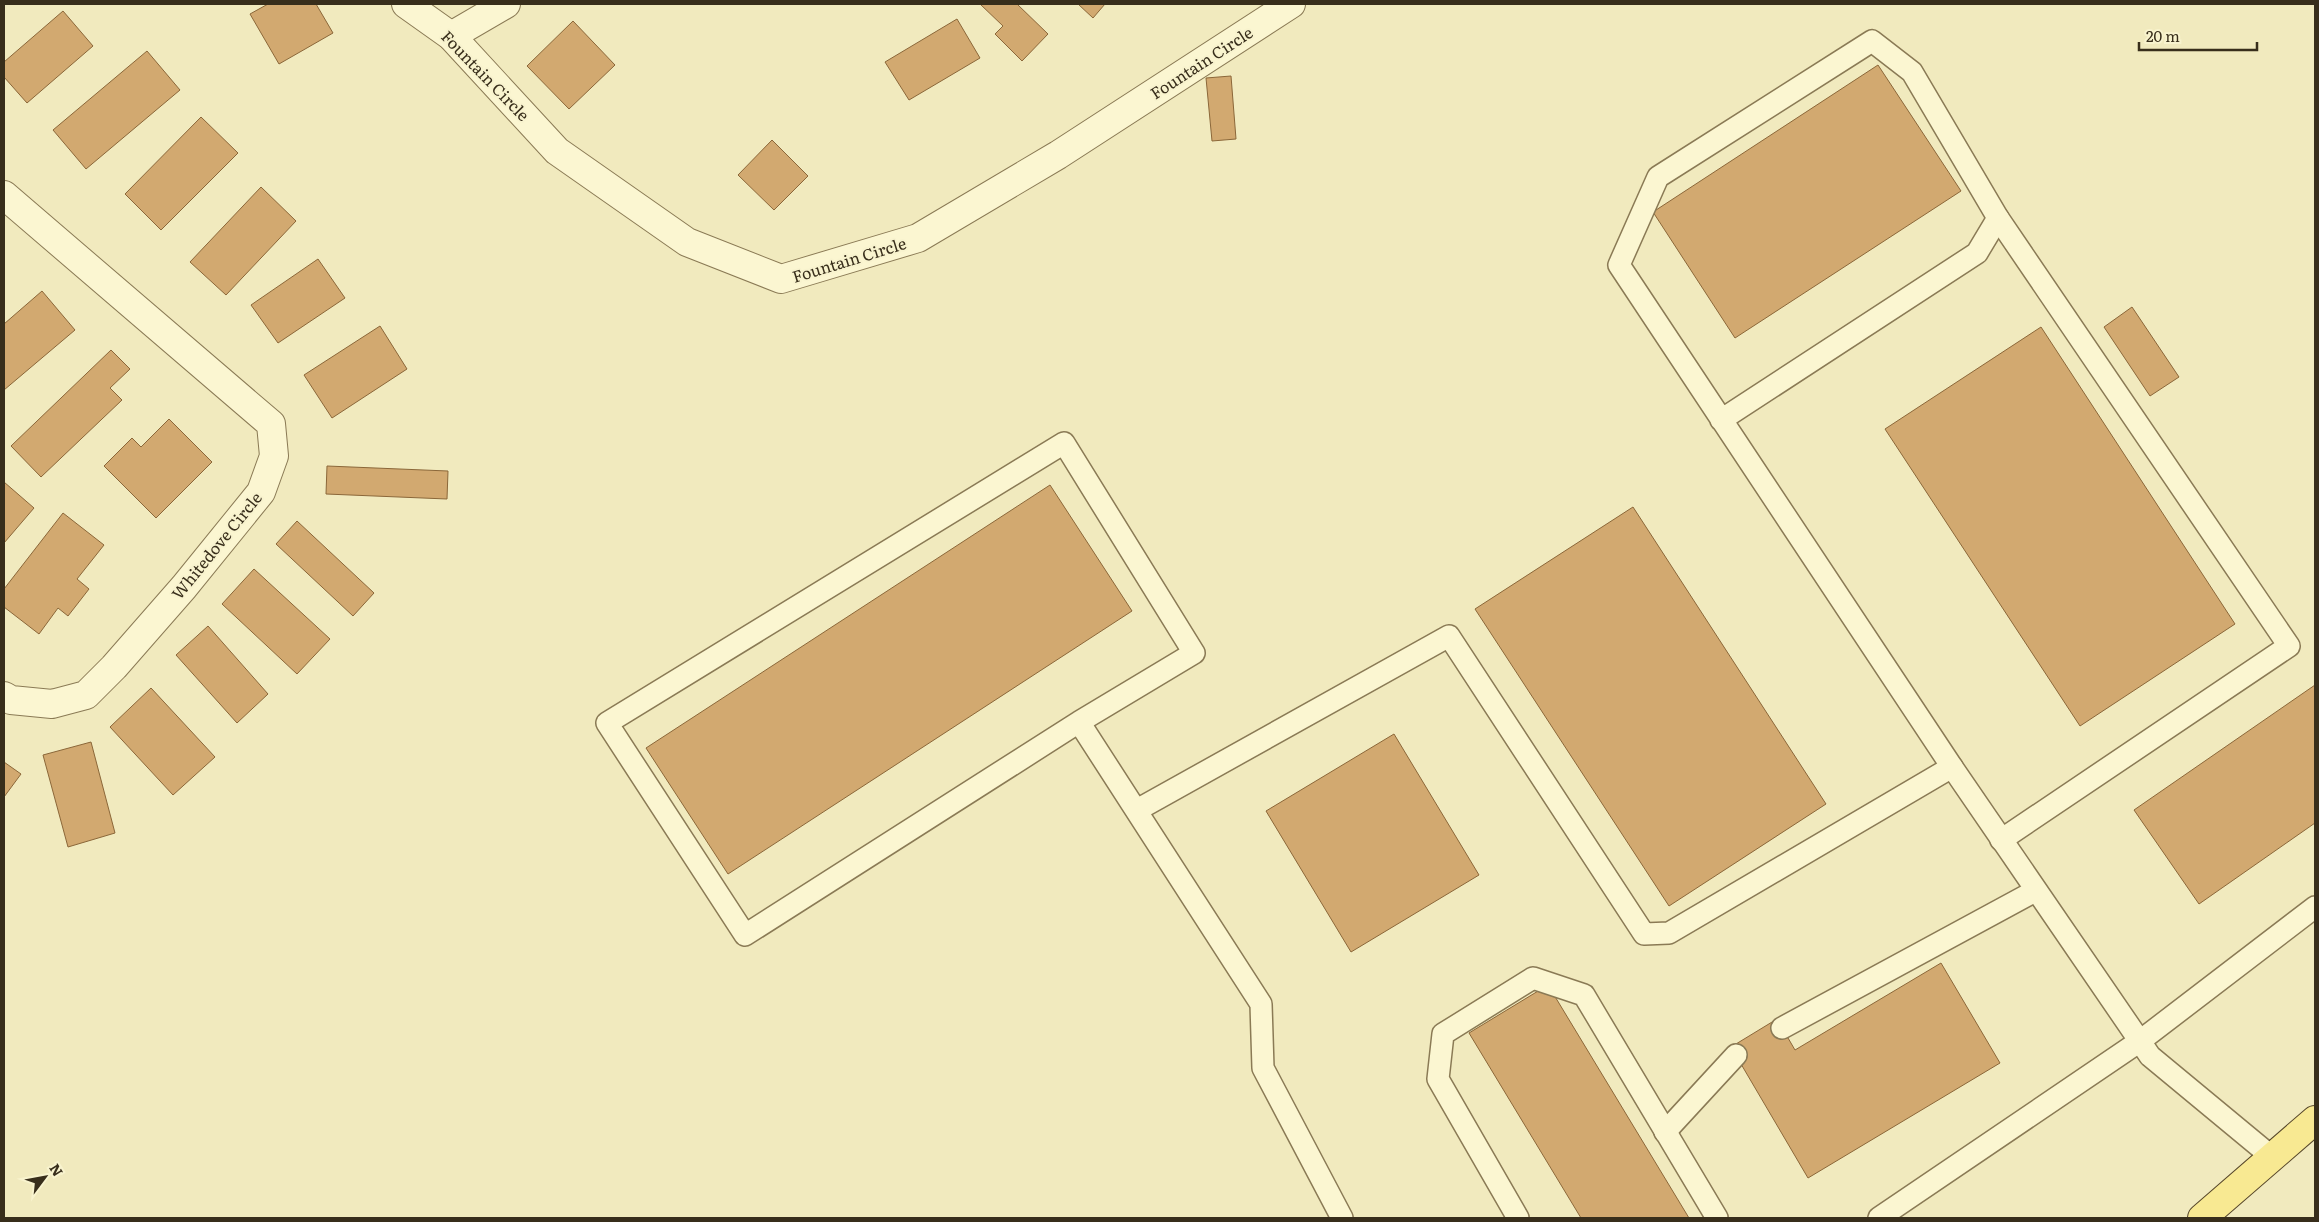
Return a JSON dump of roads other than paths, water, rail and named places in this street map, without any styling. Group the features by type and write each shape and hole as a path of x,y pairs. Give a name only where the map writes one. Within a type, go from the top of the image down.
{"main road":[{"path":"2202,1218 2315,1120"}],"street":[{"name":"Fountain Circle","path":"406,4 451,36 557,151 686,242 780,279 918,238 1058,155 1292,4"},
{"path":"451,36 506,4"},
{"name":"Whitedove Circle","path":"4,195 271,424 274,456 261,492 177,594 114,667 86,695 52,704 11,700 4,696"}],"lane":[{"path":"2001,840 2288,646 1998,218 1912,72 1872,41 1658,177 1619,265 1721,420 1952,767 2035,891 2150,1056 2272,1157"},
{"path":"1721,420 1977,253 1998,218"},
{"path":"1064,443 1194,653 1079,722 745,935 607,723 1064,443"},
{"path":"1137,810 1448,636 1644,934 1669,933 1952,767"},
{"path":"1079,722 1261,1004 1263,1068 1342,1218"},
{"path":"1782,1028 2035,891"},
{"path":"1879,1218 2140,1041 2315,907"},
{"path":"1518,1218 1438,1079 1443,1034 1533,978 1584,996 1717,1218"},
{"path":"1665,1132 1736,1055"}]}
